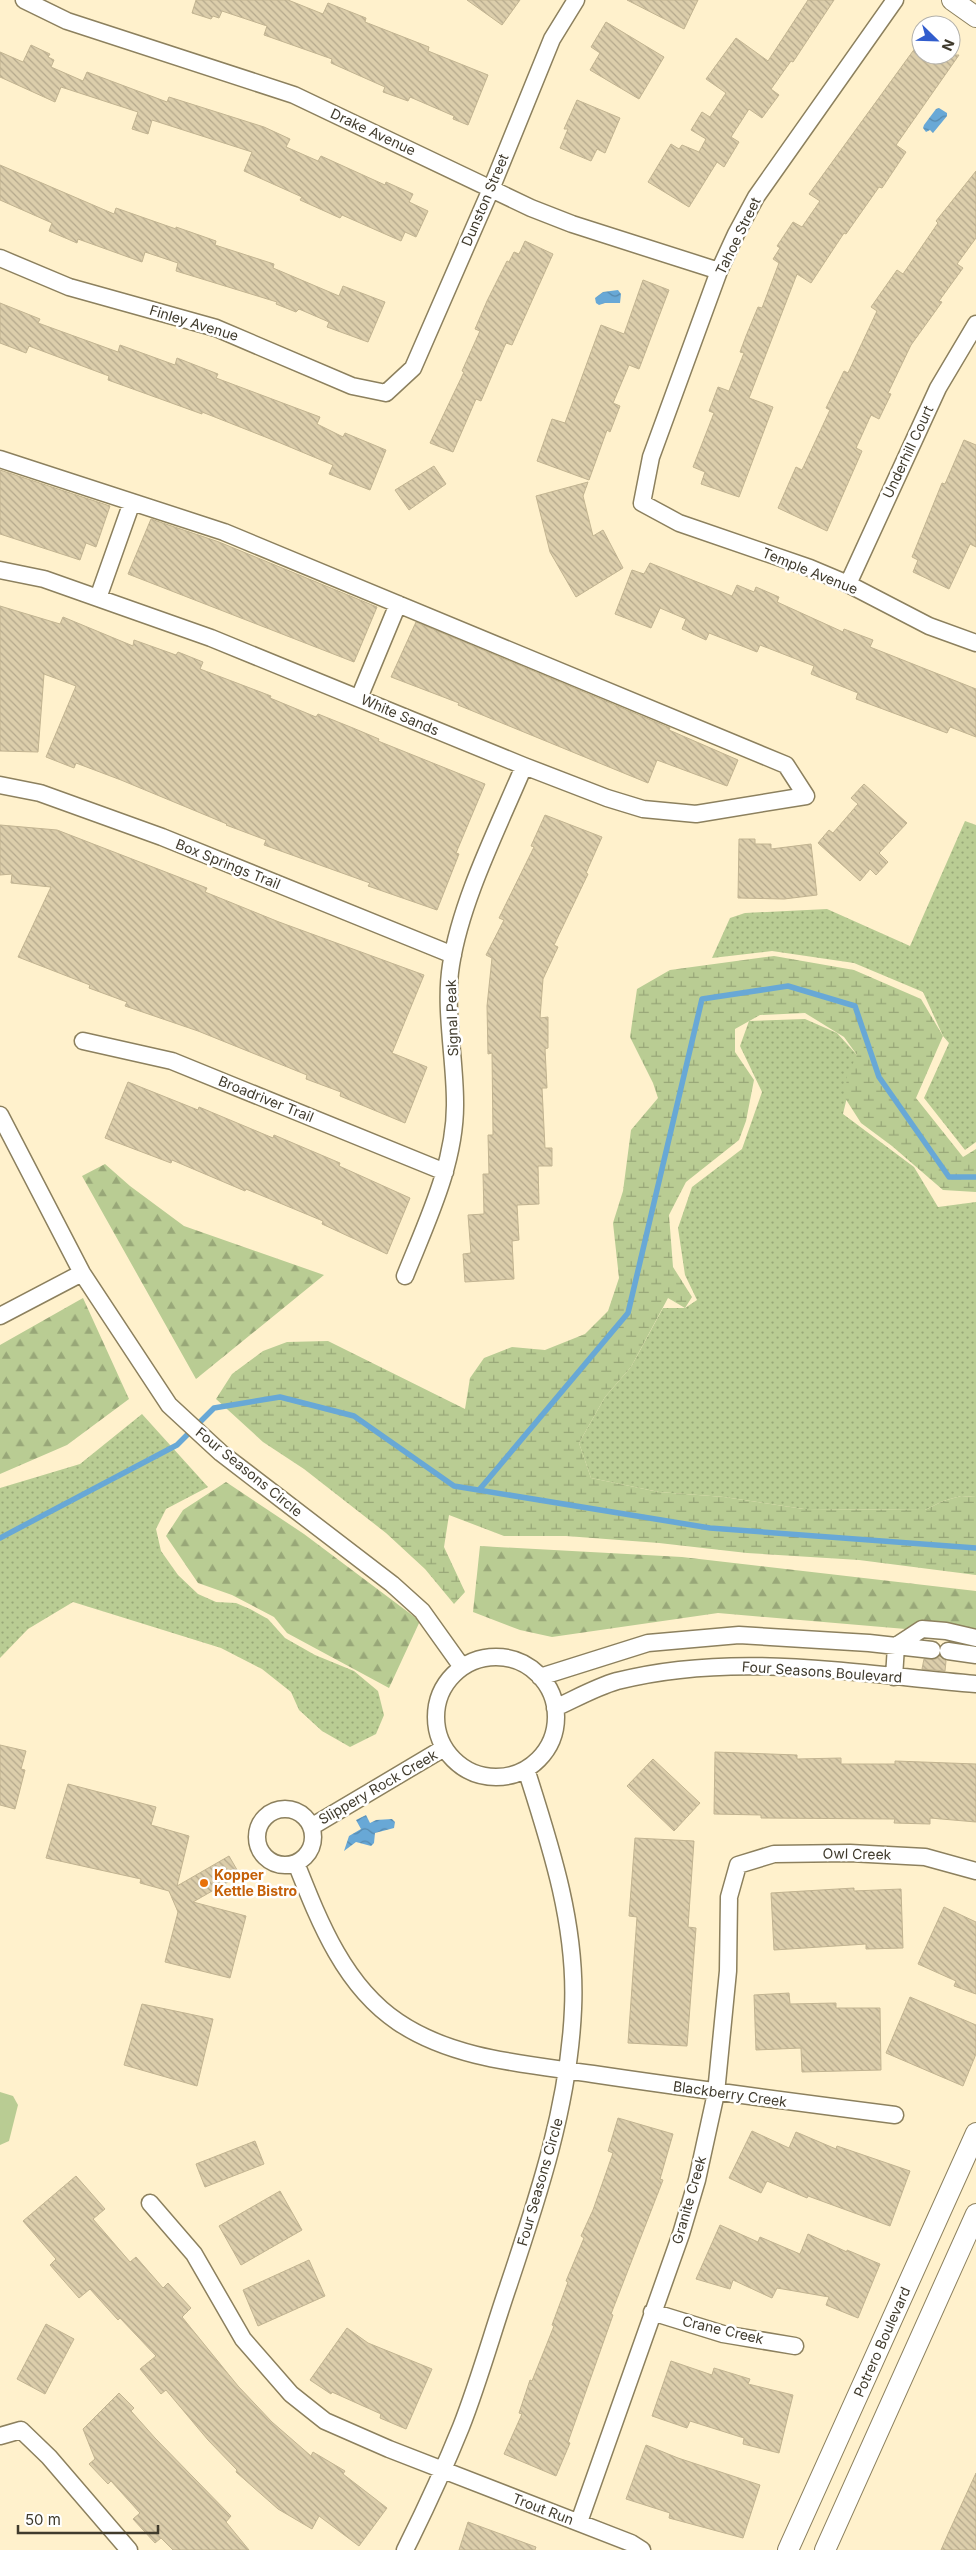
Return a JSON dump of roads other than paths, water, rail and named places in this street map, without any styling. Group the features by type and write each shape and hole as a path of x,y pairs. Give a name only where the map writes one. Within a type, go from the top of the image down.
{"street":[{"name":"Drake Avenue","path":"24,0 67,21 294,95 572,224 719,272"},
{"name":"Dunston Street","path":"386,393 413,368 491,188 552,39 576,0"},
{"name":"Tahoe Street","path":"642,502 651,457 719,272 756,196 895,0"},
{"path":"952,0 976,17"},
{"name":"Finley Avenue","path":"0,258 69,287 216,328 352,386 386,393"},
{"name":"Underhill Court","path":"848,584 938,388 976,324"},
{"path":"0,459 224,532 398,604 359,698"},
{"path":"98,598 132,502"},
{"name":"Temple Avenue","path":"642,502 679,523 810,568 848,584 929,626 976,643"},
{"name":"White Sands","path":"0,570 44,579 218,641 524,766 607,798 644,809 670,813 717,812 806,796 786,765 398,604"},
{"name":"Signal Peak","path":"405,1276 445,1172 455,1104 450,996 457,932 524,766"},
{"name":"Box Springs Trail","path":"0,785 40,793 162,837 453,955"},
{"name":"Broadriver Trail","path":"83,1041 172,1060 445,1172"},
{"name":"Four Seasons Circle","path":"0,1115 82,1273 169,1405 221,1453 392,1584 422,1611 462,1667"},
{"path":"0,1316 82,1273"},
{"path":"896,1646 922,1629 946,1630 976,1638"},
{"path":"540,1677 648,1643 739,1635 896,1646 976,1655"},
{"path":"894,1677 896,1646"},
{"path":"503,1658 527,1666 540,1677 550,1692 555,1708 555,1726 550,1743 540,1757 526,1768 509,1776 491,1777 472,1773 456,1763 444,1748 437,1732 436,1713 440,1696 449,1680 462,1667 478,1660 503,1658"},
{"name":"Four Seasons Boulevard","path":"555,1708 616,1682 651,1674 720,1666 758,1665 976,1684"},
{"name":"Slippery Rock Creek","path":"311,1826 444,1748"},
{"name":"Four Seasons Circle","path":"405,2550 462,2425 538,2198 556,2133 566,2070 574,2008 569,1935 559,1872 526,1768"},
{"name":"Slippery Rock Creek","path":"283,1809 300,1813 311,1826 312,1844 309,1852 296,1863 278,1865 270,1861 259,1848 258,1830 267,1815 283,1809"},
{"name":"Owl Creek","path":"738,1865 774,1854 850,1853 925,1856 976,1871"},
{"name":"Blackberry Creek","path":"296,1863 320,1922 355,1983 397,2022 446,2047 566,2070 716,2093 895,2115"},
{"name":"Granite Creek","path":"579,2522 681,2234 697,2180 716,2093 728,1971 729,1897 738,1865"},
{"name":"Potrero Boulevard","path":"788,2550 976,2133"},
{"path":"150,2203 194,2254 243,2339 291,2394 325,2420 443,2470"},
{"path":"825,2550 976,2214"},
{"name":"Crane Creek","path":"652,2312 723,2334 795,2346"},
{"path":"0,2436 21,2430 49,2457 129,2550"},
{"name":"Trout Run","path":"443,2470 579,2522 631,2543 642,2550"}],"water":[{"path":"939,108 947,113 947,116 933,133 930,130 926,132 923,128 924,125 936,109"},
{"path":"618,290 621,294 620,303 599,305 596,303 595,298 603,292"},
{"path":"366,1815 370,1823 376,1820 392,1819 395,1822 394,1828 375,1833 374,1843 371,1846 356,1842 344,1851 349,1836 361,1829 356,1820"}],"waterway":[{"path":"479,1490 628,1313 702,999 788,986 855,1006 879,1077 949,1177 976,1177"},
{"path":"0,1538 177,1445 214,1408 280,1397 354,1416 454,1486 710,1528 976,1548"}],"place":[{"name":"Kopper Kettle Bistro","path":"204,1883"}]}
